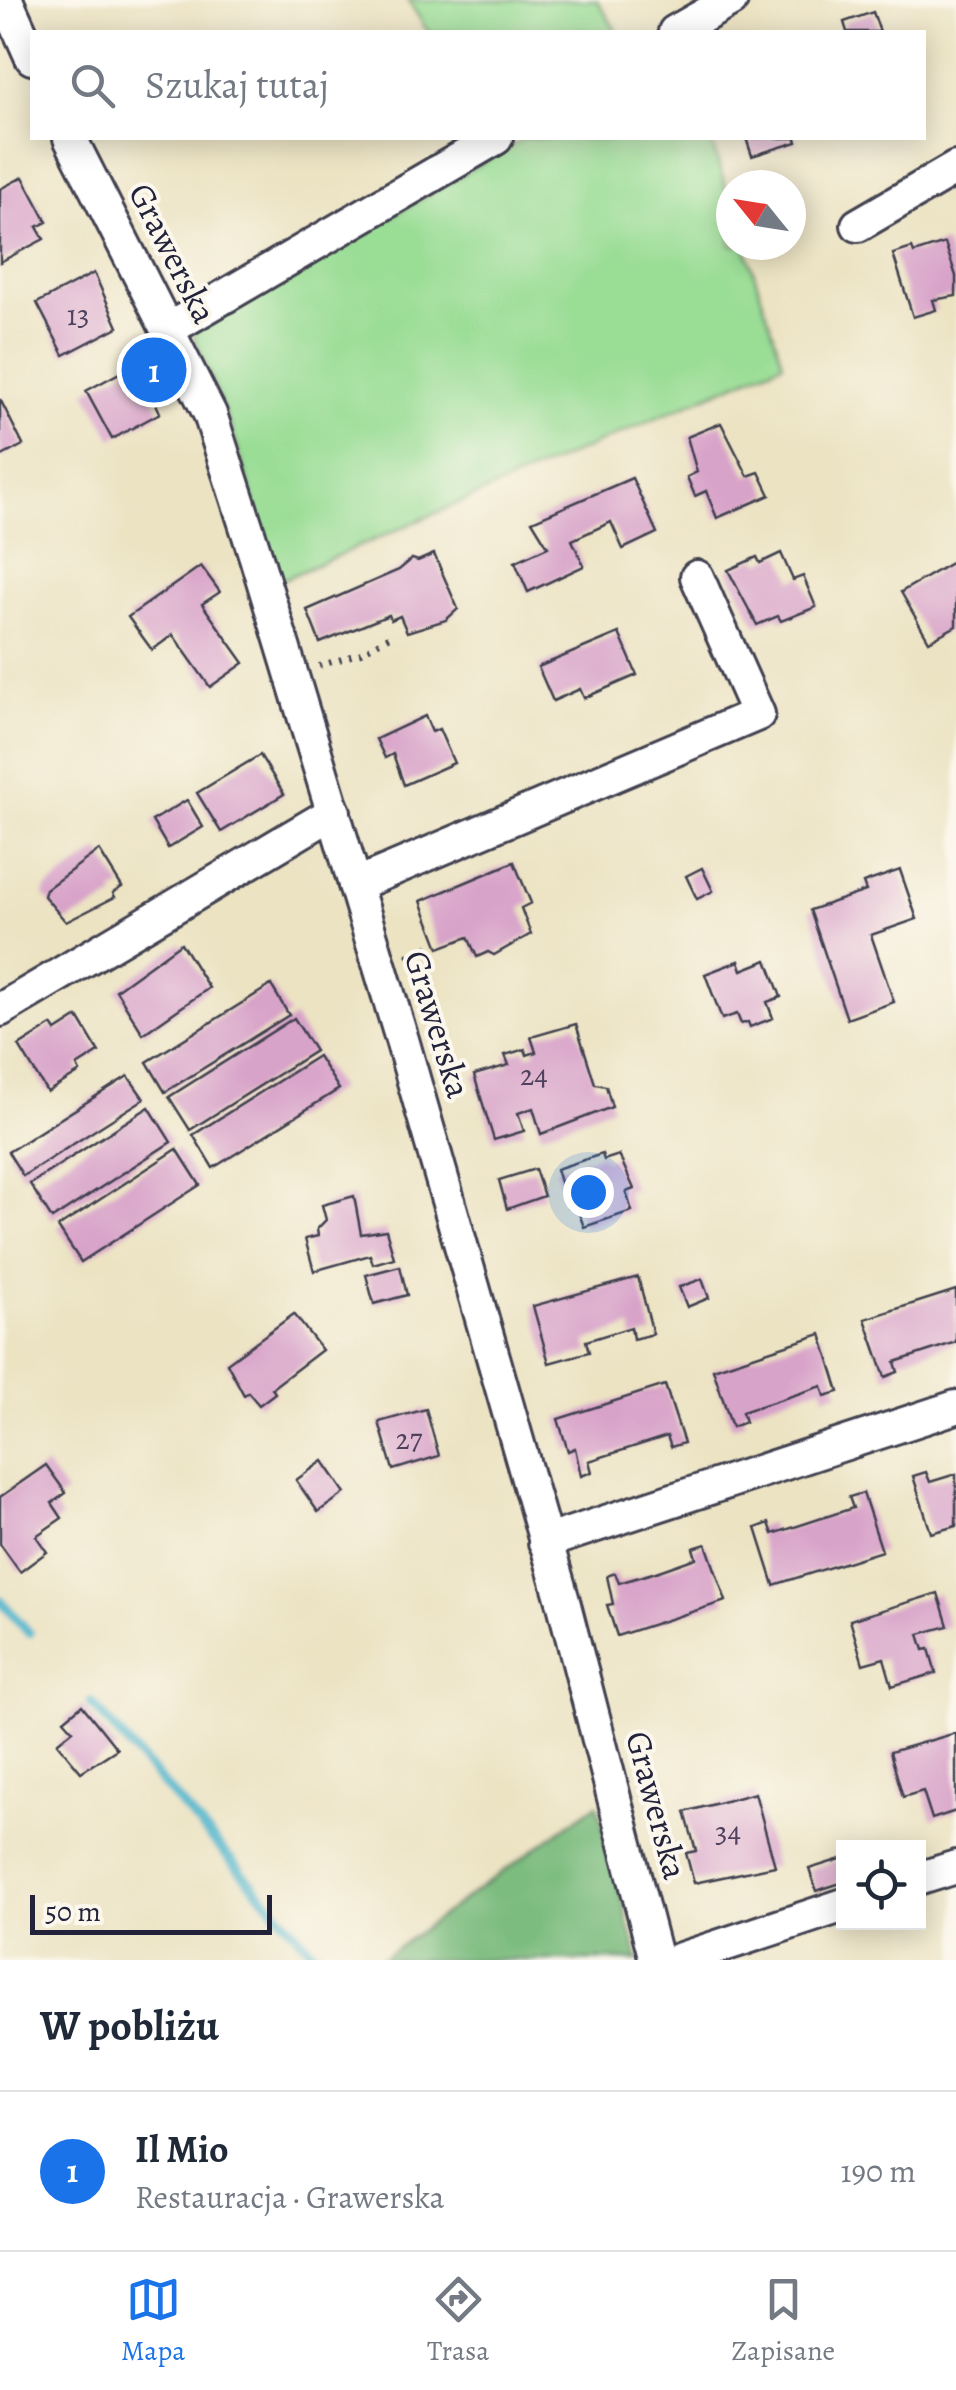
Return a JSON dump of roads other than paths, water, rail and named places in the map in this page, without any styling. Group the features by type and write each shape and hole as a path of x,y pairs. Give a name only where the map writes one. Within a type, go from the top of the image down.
{"street":[{"path":"6,0 30,54"},
{"path":"678,30 731,0"},
{"name":"Grawerska","path":"71,140 210,414 334,812 545,1542 656,1960"},
{"path":"167,330 493,140"},
{"path":"858,225 956,168"},
{"path":"355,885 758,714 696,577"},
{"path":"0,1010 334,812"},
{"path":"545,1542 956,1407"},
{"path":"926,1877 956,1867"},
{"path":"678,1960 836,1907"}],"waterway":[{"path":"0,1600 29,1633"},
{"path":"91,1703 320,1960"}],"place":[{"name":"Il Mio","path":"154,370"}]}
